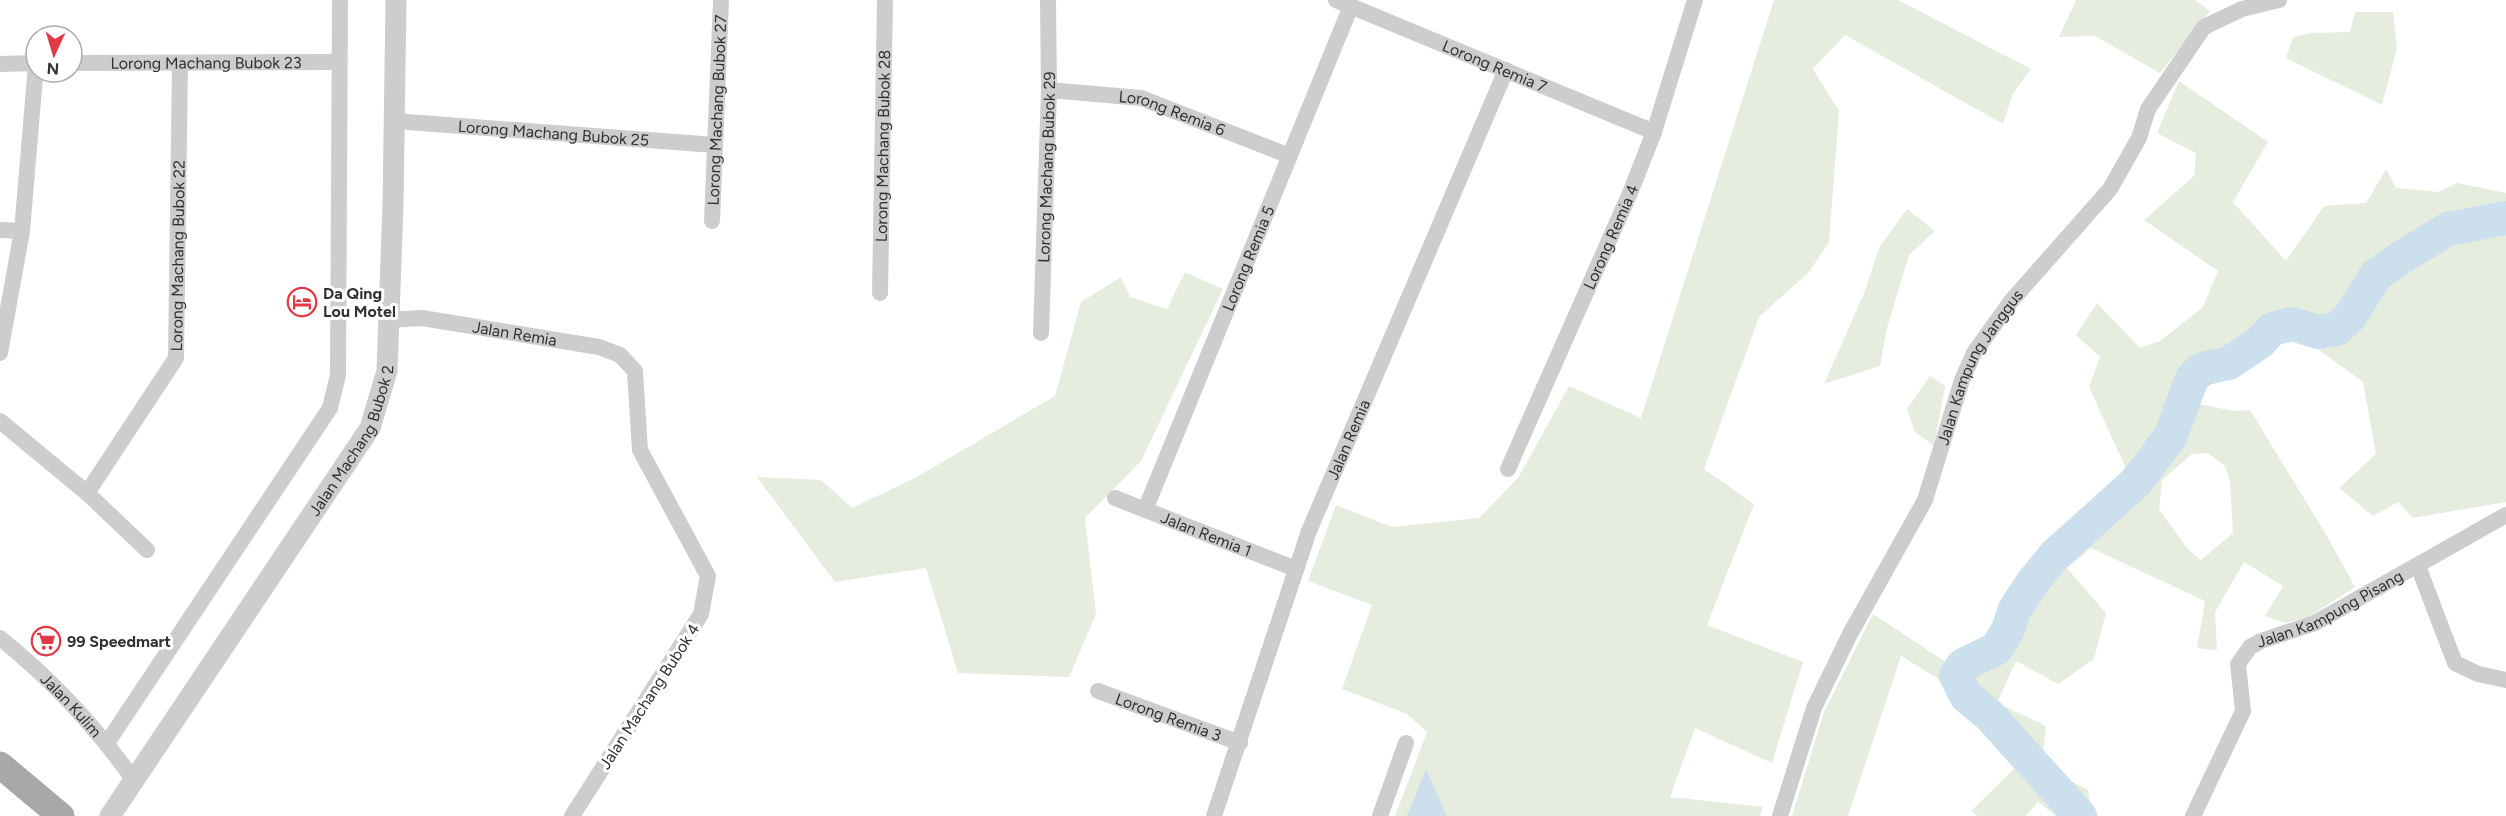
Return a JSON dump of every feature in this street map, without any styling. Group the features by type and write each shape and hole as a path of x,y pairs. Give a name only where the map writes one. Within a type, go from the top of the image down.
{"main road":[{"path":"0,765 61,816"}],"street":[{"name":"Jalan Machang Bubok 2","path":"107,743 330,408 338,375 340,0"},
{"name":"Jalan Machang Bubok 2","path":"110,816 370,428 387,371 396,0"},
{"name":"Lorong Machang Bubok 27","path":"712,221 721,0"},
{"name":"Lorong Machang Bubok 28","path":"880,293 885,0"},
{"name":"Lorong Machang Bubok 29","path":"1041,333 1049,90 1048,0"},
{"name":"Lorong Remia 4","path":"1508,469 1630,193 1654,132 1695,0"},
{"name":"Jalan Kampung Janggus","path":"1780,816 1814,708 1850,634 1925,500 1962,380 1974,352 2012,300 2110,189 2139,138 2148,109 2204,27 2242,9 2279,0"},
{"name":"Lorong Remia 7","path":"1343,3 1654,132"},
{"name":"Lorong Remia 5","path":"1145,510 1290,156 1343,3"},
{"name":"Lorong Machang Bubok 23","path":"84,63 339,62"},
{"name":"Lorong Machang Bubok 22","path":"87,493 176,358 180,63"},
{"path":"0,64 24,64"},
{"name":"Jalan Remia","path":"1214,816 1309,531 1506,70"},
{"path":"0,353 22,231 34,84"},
{"name":"Lorong Remia 6","path":"1049,90 1141,98 1290,156"},
{"name":"Lorong Machang Bubok 25","path":"394,121 715,145"},
{"path":"0,230 22,231"},
{"name":"Jalan Remia","path":"387,320 422,318 599,347 620,355 635,371"},
{"name":"Jalan Machang Bubok 4","path":"572,816 701,614 708,576 640,450 635,371"},
{"path":"0,421 87,493 147,550"},
{"name":"Jalan Remia 1","path":"1115,498 1296,569"},
{"name":"Jalan Kampung Pisang","path":"2193,816 2243,711 2238,664 2250,647 2315,622 2506,515"},
{"path":"2418,566 2456,663 2478,674 2506,680"},
{"name":"Jalan Kulim","path":"0,638 37,668 107,743 133,779"},
{"name":"Lorong Remia 3","path":"1098,691 1240,743"},
{"path":"1380,816 1406,743"}],"shaded area":[{"path":"1774,0 1898,0 2031,69 2013,93 2003,124 1845,35 1813,69 1839,111 1829,242 1809,272 1759,317 1704,469 1754,504 1707,625 1803,662 1772,763 1695,728 1670,797 1763,807 1760,816 1395,816 1427,732 1407,714 1342,689 1372,605 1308,581 1336,505 1392,527 1479,518 1518,478 1569,386 1641,418"},
{"path":"2076,0 2195,0 2210,11 2160,73 2095,36 2059,37"},
{"path":"2355,12 2393,12 2397,49 2382,105 2286,58 2293,37 2312,33 2350,32"},
{"path":"2179,81 2268,142 2233,202 2286,261 2324,206 2366,203 2386,169 2396,188 2439,192 2457,183 2506,193 2506,502 2413,518 2398,502 2373,516 2339,488 2376,454 2363,382 2297,334 2278,336 2232,370 2208,374 2196,385 2189,402 2234,411 2250,410 2327,536 2355,587 2309,617 2285,623 2265,616 2283,586 2244,562 2215,612 2217,650 2197,648 2205,601 2091,548 2067,568 2106,613 2094,659 2058,684 2016,661 1997,703 2046,726 2042,766 2088,790 2090,803 2098,816 2056,816 2038,802 2026,816 1978,816 1971,811 2019,764 1953,688 1901,656 1848,816 1792,816 1824,712 1873,614 1946,662 1985,638 2036,556 2128,473 2089,387 2100,357 2076,335 2097,303 2140,348 2160,341 2203,307 2218,271 2144,220 2194,176 2196,153 2157,133","holes":["2208,453 2225,466 2230,480 2233,533 2201,560 2186,547 2159,509 2162,480 2192,454"]},
{"path":"1907,209 1935,231 1909,255 1887,328 1880,366 1824,384 1865,291 1879,248"},
{"path":"1185,272 1223,289 1141,461 1085,518 1096,614 1069,677 958,673 926,568 835,582 757,477 821,480 852,508 915,478 1055,396 1081,302 1121,277 1130,297 1167,309"},
{"path":"1930,376 1945,386 1934,446 1915,432 1907,409"}],"water":[{"path":"1426,769 1447,816 1407,816"}],"waterway":[{"path":"2080,816 1990,716 1966,696 1956,676 1963,665 1996,649 2008,630 2014,611 2032,583 2055,555 2135,483 2171,435 2192,378 2202,369 2229,363 2260,342 2272,329 2292,324 2318,332 2337,329 2349,318 2376,275 2402,257 2448,229 2506,218"}],"place":[{"name":"Da Qing Lou Motel","path":"302,302"},
{"name":"99 Speedmart","path":"46,641"}]}
